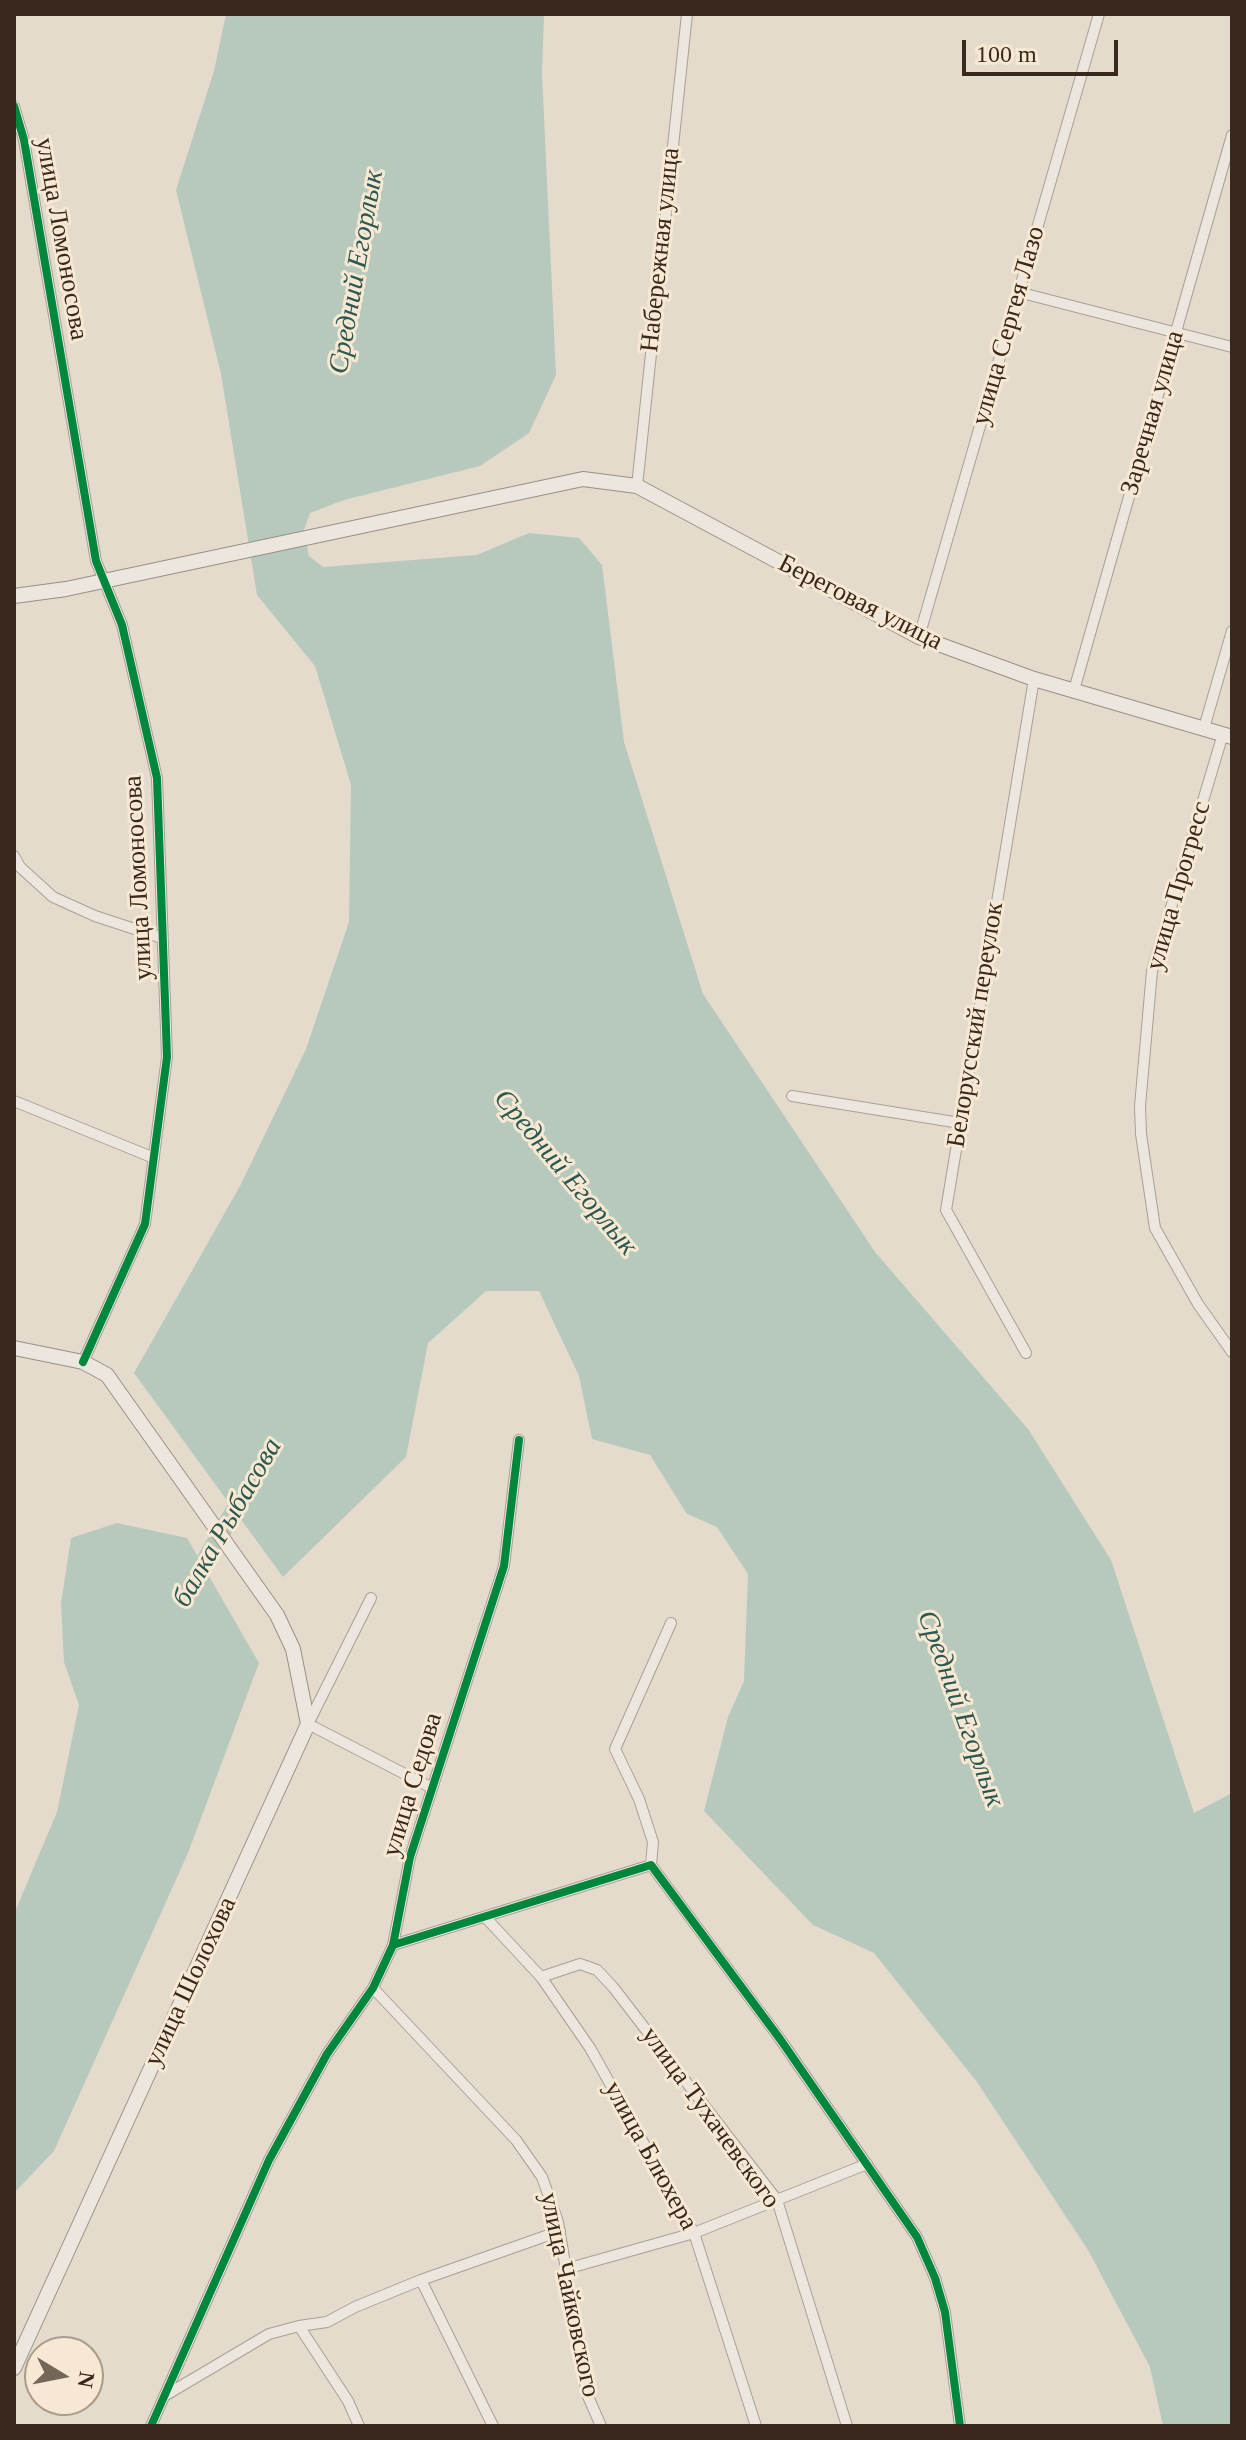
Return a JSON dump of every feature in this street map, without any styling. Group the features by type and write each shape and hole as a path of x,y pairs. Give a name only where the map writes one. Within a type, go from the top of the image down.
{"main road":[{"path":"14,596 104,581 583,479 637,486"},
{"name":"Береговая улица","path":"637,486 919,637 1034,679 1228,736"},
{"path":"14,1348 83,1362 107,1375 277,1615 293,1649 308,1724"},
{"name":"улица Шолохова","path":"14,2368 308,1724"}],"street":[{"name":"Набережная улица","path":"637,486 687,14"},
{"name":"улица Сергея Лазо","path":"919,637 1099,14"},
{"name":"улица Ломоносова","path":"14,106 24,140 96,561 122,625 157,778 167,1057 145,1224 83,1362"},
{"name":"Заречная улица","path":"1074,690 1232,135"},
{"path":"1018,292 1232,347"},
{"path":"1204,728 1232,631"},
{"name":"Белорусский переулок","path":"1026,1353 946,1210 1034,679"},
{"name":"улица Прогресс","path":"1228,736 1152,971 1140,1106 1155,1228 1198,1304 1232,1352"},
{"path":"14,856 20,867 53,897 95,916 162,938"},
{"path":"792,1096 960,1123"},
{"path":"14,1101 154,1158"},
{"name":"улица Седова","path":"151,2426 269,2160 327,2054 373,1988 393,1945 410,1857 504,1566 519,1440"},
{"name":"улица Шолохова","path":"308,1724 371,1598"},
{"path":"671,1623 615,1749 639,1799 653,1842 651,1865 780,2039 917,2237 935,2278 945,2312 960,2426"},
{"path":"308,1724 432,1788"},
{"path":"393,1945 651,1865"},
{"name":"улица Блюхера","path":"486,1918 541,1977 590,2048 694,2233 756,2426"},
{"name":"улица Тухачевского","path":"541,1977 580,1964 597,1970 777,2200 847,2426"},
{"name":"улица Чайковского","path":"373,1988 516,2140 542,2177 560,2231 587,2394 601,2426"},
{"path":"566,2269 694,2233 867,2164"},
{"path":"166,2395 269,2334 327,2322 421,2280 560,2231"},
{"path":"421,2280 493,2426"},
{"path":"299,2326 348,2401 359,2426"}],"water":[{"name":"Средний Егорлык","path":"226,14 544,14 542,74 556,375 529,433 480,466 344,500 310,513 304,530 309,556 323,567 477,555 529,533 579,538 602,565 624,742 703,994 875,1252 1028,1429 1111,1560 1194,1813 1232,1793 1232,2426 1163,2426 1150,2367 1088,2250 977,2082 874,1953 813,1925 704,1811 728,1717 744,1681 748,1574 717,1527 687,1514 650,1455 592,1439 579,1376 539,1291 486,1291 428,1343 406,1457 283,1577 134,1373 240,1186 306,1049 349,922 351,785 315,666 257,595 221,374 176,190 214,71"},
{"path":"117,1523 187,1538 259,1663 188,1853 54,2151 14,2193 14,1914 57,1812 79,1705 64,1662 61,1604 71,1538"}],"waterway":[{"name":"балка Рыбасова","path":"190,1586 246,1491"}],"cycle path":[{"path":"14,106 24,140 96,561 122,625 157,778 167,1057 145,1224 83,1362"},
{"path":"151,2426 269,2160 327,2054 373,1988 393,1945 410,1857 504,1566 519,1440"},
{"path":"393,1945 651,1865 780,2039 917,2237 935,2278 945,2312 960,2426"}]}
